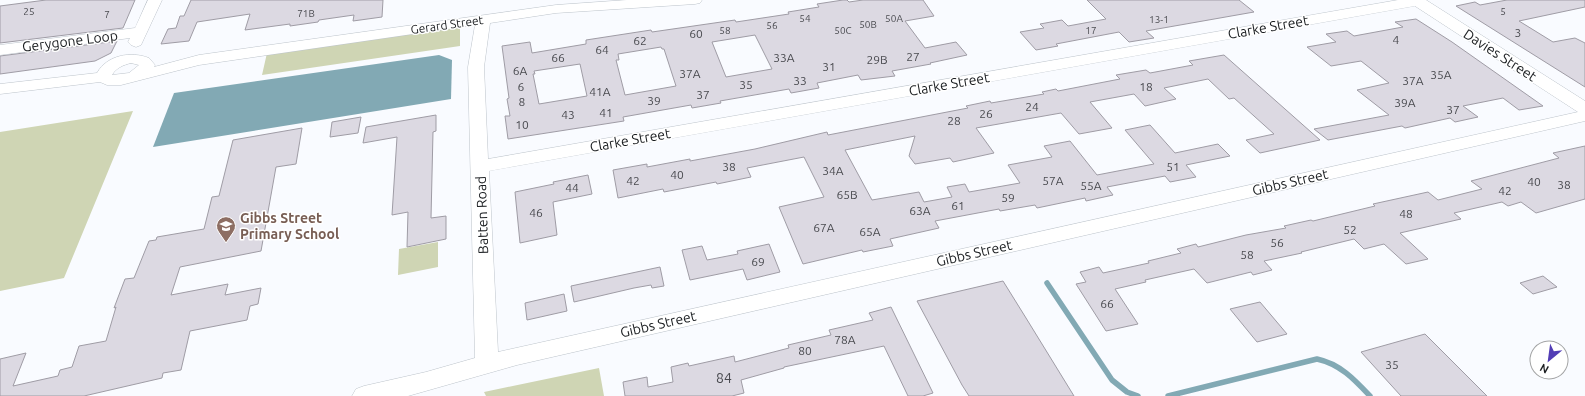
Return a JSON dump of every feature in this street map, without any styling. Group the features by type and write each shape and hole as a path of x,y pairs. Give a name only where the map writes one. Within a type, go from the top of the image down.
{"street":[{"path":"0,89 50,82 111,68 140,49 155,0"},
{"name":"Gerard Street","path":"111,68 107,80 115,81 199,60 483,20 580,4 696,0"},
{"name":"Davies Street","path":"1417,0 1585,109"},
{"name":"Clarke Street","path":"480,167 1417,0"},
{"name":"Batten Road","path":"483,20 476,67 487,364"},
{"name":"Batten Road","path":"465,22 468,41 476,67"},
{"path":"136,75 144,70 147,65 140,49"},
{"name":"Gerygone Loop","path":"0,50 140,49"},
{"name":"Gerard Street","path":"140,49 199,60"},
{"name":"Gibbs Street","path":"364,396 426,382 531,353 1585,116"}],"green space":[{"path":"460,26 460,46 262,75 267,53"},
{"path":"133,111 64,278 0,291 0,132"},
{"path":"438,242 438,267 398,275 399,249"},
{"path":"599,368 604,396 486,396 484,392"}],"water":[{"path":"439,55 452,60 451,99 153,147 174,93"}],"building":[{"path":"46,0 135,0 123,28 0,43 0,6"},
{"path":"191,0 383,0 382,17 353,21 354,15 290,26 290,24 245,30 250,14 197,22 189,41 161,44 168,29 176,28 180,16 184,16"},
{"path":"843,0 847,0 849,2 863,0 923,0 934,16 905,21 925,48 956,42 967,55 930,63 931,64 892,71 895,76 861,80 858,75 817,83 819,88 791,93 789,89 720,101 721,103 692,108 691,105 623,117 624,121 508,139 505,116 510,116 507,99 509,98 502,46 530,42 532,53 586,44 586,40 651,30 652,32 789,14 788,12 819,7 817,4","holes":["755,35 772,69 726,77 712,42","661,47 664,49 676,86 625,95 616,60 619,60 618,54","580,64 587,96 539,104 533,74 535,74 534,71"]},
{"path":"1087,0 1239,0 1254,12 1146,31 1154,38 1129,42 1119,32 1056,44 1058,46 1036,50 1020,32 1044,28 1040,24 1062,20 1068,26 1106,19"},
{"path":"1507,0 1585,0 1585,7 1519,21 1553,42 1575,38 1585,43 1585,87 1456,6 1475,2 1480,5"},
{"path":"1416,19 1452,42 1543,106 1519,110 1503,98 1463,106 1478,117 1455,122 1450,118 1405,128 1402,126 1328,140 1314,129 1389,115 1357,90 1389,83 1361,61 1331,66 1307,47 1336,42 1326,34 1347,31 1354,36 1403,27 1395,22"},
{"path":"117,41 111,53 95,61 0,74 0,56"},
{"path":"1224,55 1320,140 1260,153 1246,140 1274,134 1234,98 1229,99 1208,79 1164,88 1176,99 1145,106 1134,94 1090,102 1112,128 1079,134 1061,113 976,128 994,153 953,162 950,158 915,164 909,156 915,136 845,150 872,200 919,192 924,202 952,197 947,187 965,184 969,192 1020,183 1008,165 1052,157 1044,146 1070,141 1097,175 1154,164 1125,130 1150,125 1175,153 1218,144 1230,156 1186,165 1196,177 1170,182 1165,176 1107,187 1113,195 1086,201 1085,198 1037,208 1035,205 1000,211 999,209 935,221 939,228 890,239 893,246 863,252 862,250 803,264 779,207 824,197 804,157 747,168 751,177 664,192 663,189 618,198 613,170 647,164 647,167 690,159 690,161 755,149 827,132 828,135 968,108 966,106 990,101 991,103 1044,94 1042,92 1056,89 1058,91 1120,79 1116,75 1146,70 1150,73 1193,65 1189,61"},
{"path":"436,115 436,131 433,132 431,218 446,216 446,239 407,247 408,212 392,215 397,137 363,143 366,127"},
{"path":"361,117 358,133 330,137 332,122"},
{"path":"302,128 296,164 276,167 261,251 180,267 171,295 228,284 225,295 261,288 258,304 250,306 247,320 190,331 181,370 163,373 162,378 84,396 0,396 0,359 26,353 13,386 58,376 60,370 72,367 79,346 106,341 116,307 114,308 125,279 134,278 149,241 156,240 157,237 204,229 212,197 219,196 233,140"},
{"path":"1585,146 1585,199 1536,213 1521,202 1508,206 1502,202 1454,213 1461,219 1400,233 1428,259 1406,264 1384,244 1364,249 1354,239 1301,252 1302,253 1264,261 1272,270 1253,275 1251,272 1207,283 1194,269 1145,280 1146,282 1115,289 1138,324 1106,331 1076,284 1086,282 1080,272 1099,267 1103,273 1149,263 1148,261 1181,253 1177,249 1196,244 1198,247 1246,235 1286,228 1284,226 1311,220 1313,221 1375,206 1373,204 1428,192 1438,200 1482,189 1471,181 1559,158 1553,153"},
{"path":"588,175 592,194 553,202 557,235 520,243 515,192"},
{"path":"769,244 780,272 747,280 743,269 690,280 682,250 702,246 707,260 738,254 737,251"},
{"path":"660,267 664,286 652,288 651,285 634,288 574,302 571,286"},
{"path":"1543,276 1557,287 1533,294 1520,283"},
{"path":"1003,281 1074,396 969,396 962,385 917,301"},
{"path":"564,294 567,311 527,320 525,303"},
{"path":"1260,302 1287,334 1257,342 1230,309"},
{"path":"891,307 933,393 923,396 908,396 884,346 784,367 741,380 744,393 732,396 625,396 623,382 647,377 648,387 673,382 671,367 688,363 689,366 734,356 735,362 789,348 788,345 831,335 829,330 873,320 869,313"},
{"path":"1425,334 1487,396 1401,396 1361,352"}],"waterway":[{"path":"1047,283 1112,380 1127,392 1138,396"},
{"path":"1168,396 1317,359 1340,368 1370,396"}],"place":[{"name":"Gibbs Street Primary School","path":"226,243"}]}
